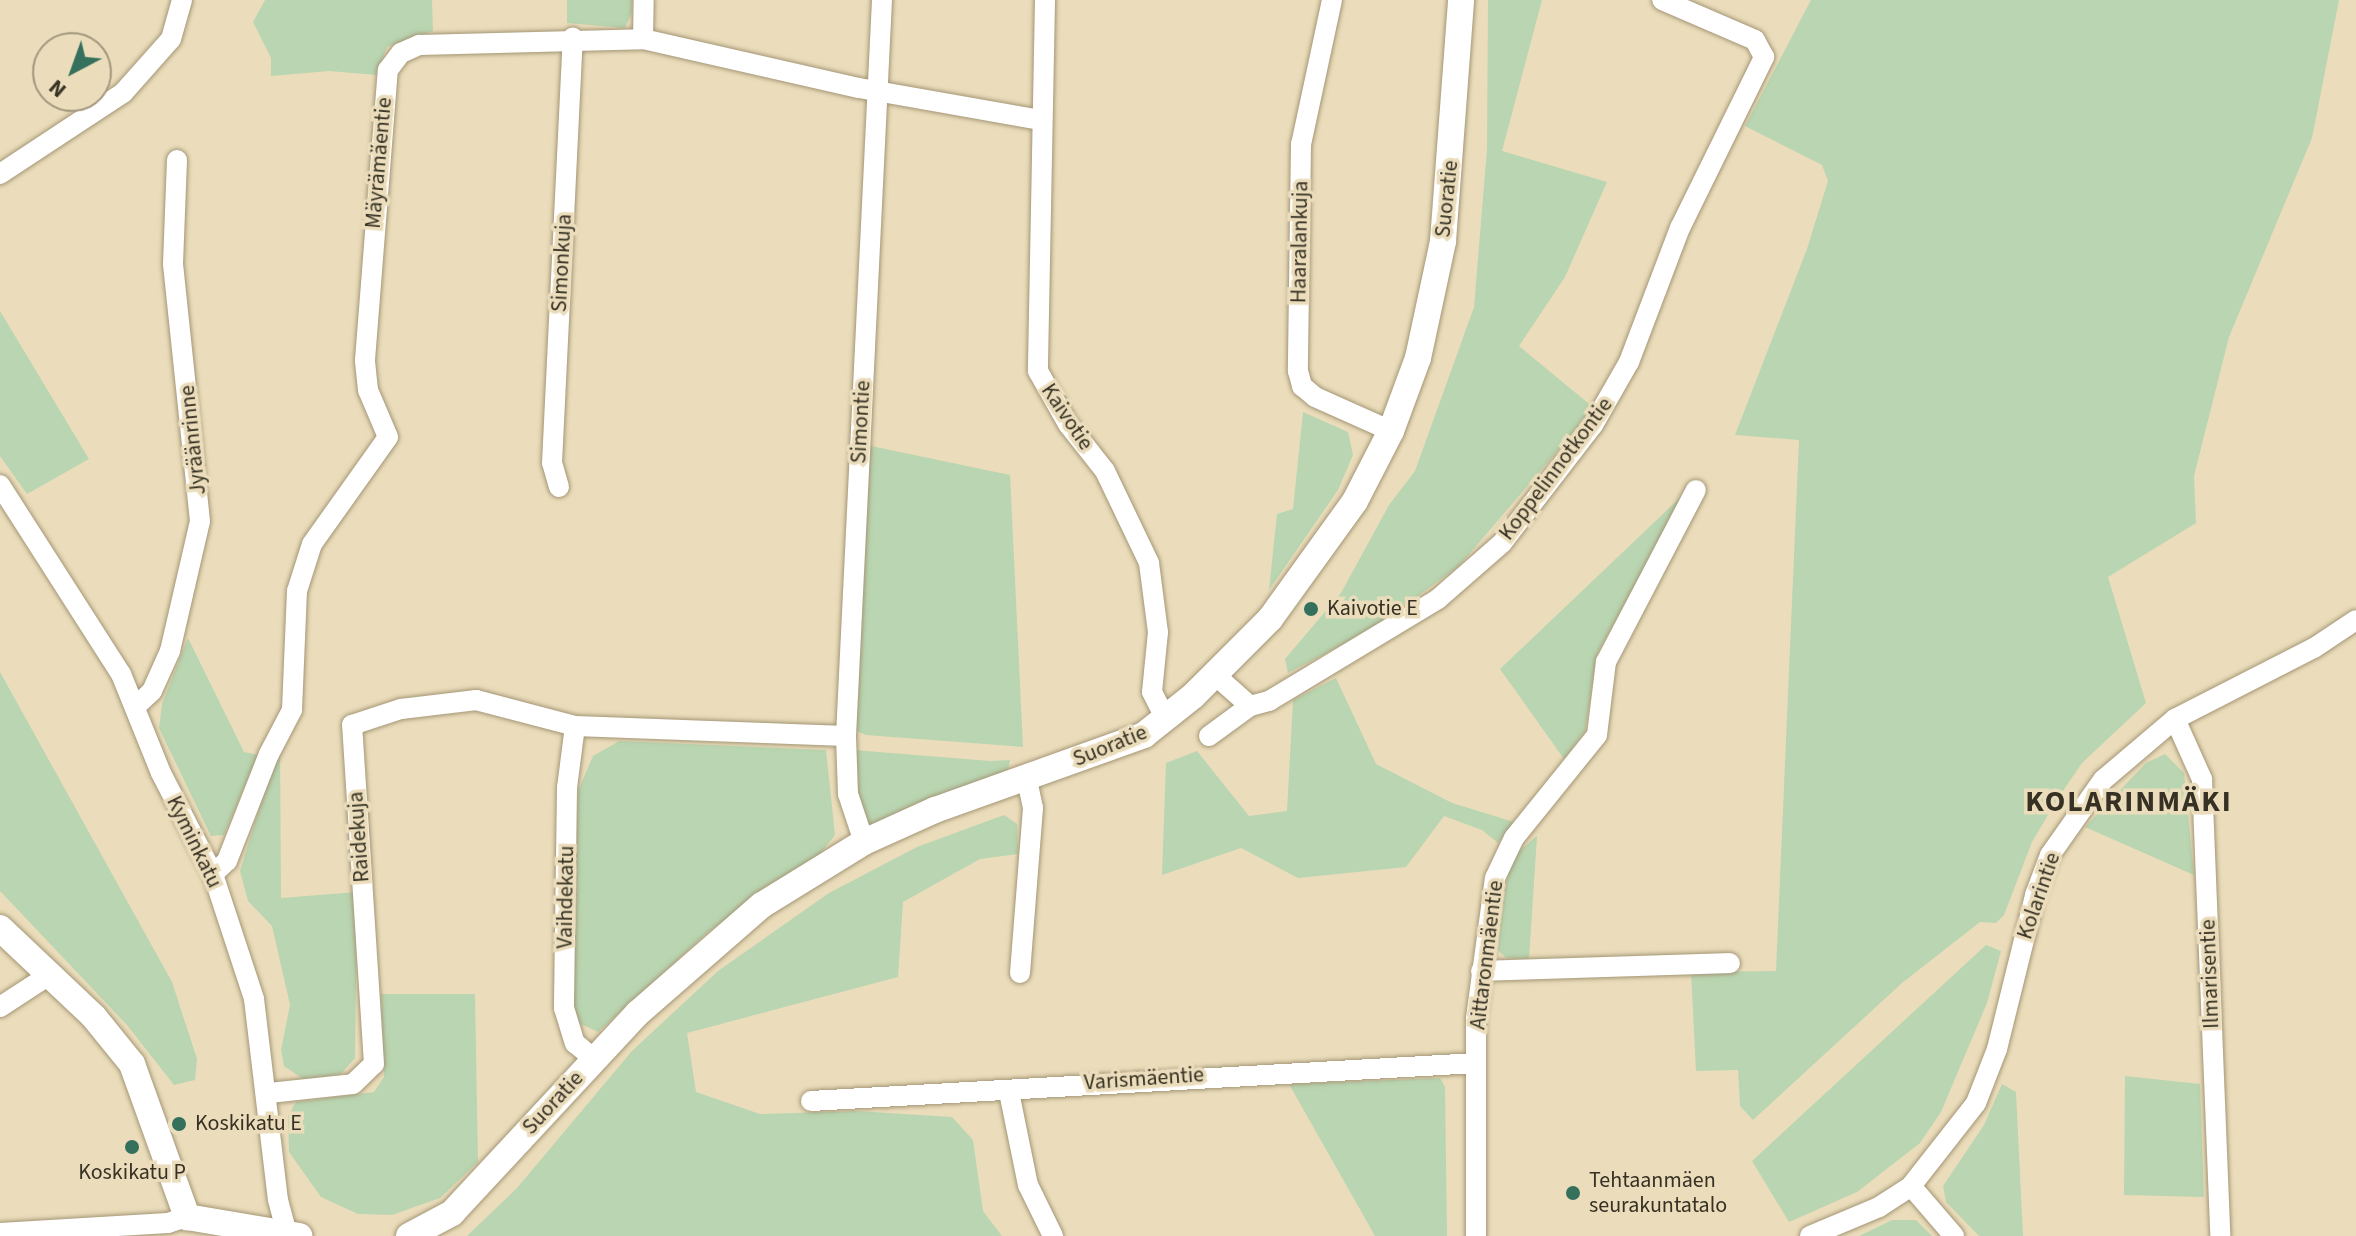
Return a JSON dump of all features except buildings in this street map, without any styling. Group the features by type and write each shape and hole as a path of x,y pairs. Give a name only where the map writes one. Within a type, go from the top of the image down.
{"street":[{"path":"0,174 123,93 171,39 182,0"},
{"path":"643,39 644,0"},
{"name":"Simontie","path":"864,842 848,794 846,736 882,0"},
{"name":"Kaivotie","path":"1045,0 1038,371 1068,424 1105,471 1149,563 1158,632 1152,692 1166,720"},
{"name":"Haaralankuja","path":"1332,0 1301,144 1298,371 1302,386 1315,397 1391,431"},
{"name":"Suoratie","path":"409,1236 452,1213 594,1059 688,966 762,905 864,842 1026,776 1122,745 1166,720 1270,619 1312,567 1391,431 1429,319 1443,241 1461,0"},
{"name":"Koppelinnotkontie","path":"1250,706 1296,688 1469,574 1530,509 1613,393 1680,228 1764,57 1755,40 1662,0"},
{"name":"Mäyrämäentie","path":"213,874 227,861 269,754 292,710 297,591 307,556 347,487 388,437 368,390 365,360 388,70 401,53 419,45 573,38 643,39 879,91 1041,120"},
{"name":"Simonkuja","path":"559,487 552,463 573,38"},
{"name":"Jyräänrinne","path":"136,706 149,696 170,651 200,521 174,276 177,160"},
{"name":"Kyminkatu","path":"0,485 106,646 136,706 161,773 213,874 251,985 269,1093 278,1200 291,1235"},
{"name":"Aittaronmäentie","path":"1476,1236 1476,1063 1481,971 1501,864 1525,823 1597,735 1606,662 1696,490"},
{"name":"Kolarintie","path":"1810,1236 1879,1207 1911,1186 1976,1103 1997,1049 2035,895 2050,855 2103,780 2175,719 2314,648 2356,620"},
{"path":"1209,736 1250,706 1214,674"},
{"name":"Raidekuja","path":"269,1093 353,1084 374,1064 352,725 401,709 476,700 575,726"},
{"name":"Ilmarisentie","path":"2175,719 2202,779 2220,1236"},
{"path":"575,726 846,736"},
{"name":"Vaihdekatu","path":"575,726 567,788 564,1008 575,1043 594,1059"},
{"path":"1020,973 1033,808 1026,776"},
{"path":"0,928 94,1017 132,1064 183,1226"},
{"path":"1481,971 1730,963"},
{"path":"0,1007 49,975"},
{"name":"Varismäentie","path":"811,1101 1009,1092 1164,1077 1476,1063"},
{"path":"1009,1092 1028,1185 1053,1236"},
{"path":"1911,1186 1954,1236"},
{"path":"0,1233 74,1233 183,1226 291,1235"}],"green space":[{"path":"265,0 432,0 433,31 387,47 376,75 329,71 271,76 271,58 253,22"},
{"path":"567,0 632,0 632,13 625,28 567,23"},
{"path":"1488,0 1542,0 1502,151 1607,182 1565,277 1519,346 1594,408 1459,566 1374,628 1288,673 1285,659 1341,593 1389,505 1415,471 1474,307 1487,149"},
{"path":"1811,0 2339,0 2312,138 2229,337 2194,476 2196,523 2108,577 2146,703 2082,763 2058,798 2032,842 2004,915 1996,923 1980,922 1902,983 1753,1120 1740,1106 1738,1070 1696,1071 1691,972 1776,971 1799,440 1735,435 1807,249 1828,181 1822,165 1745,126"},
{"path":"0,311 89,459 27,494 0,456"},
{"path":"1303,412 1348,432 1353,455 1338,490 1269,590 1277,514 1293,509"},
{"path":"871,446 1010,475 1023,747 866,735 852,729"},
{"path":"1686,492 1597,654 1585,731 1564,759 1500,669"},
{"path":"188,638 244,752 258,755 224,835 211,836 159,728 162,704"},
{"path":"0,672 172,982 197,1059 195,1080 174,1085 127,1025 0,891"},
{"path":"1336,678 1376,764 1452,803 1514,822 1498,843 1482,830 1444,816 1406,867 1298,878 1241,848 1162,875 1166,763 1197,751 1249,816 1287,811 1293,700"},
{"path":"280,741 281,898 357,892 355,1058 341,1074 303,1079 284,1066 281,1050 290,1005 272,926 248,901 240,871"},
{"path":"619,741 826,750 835,835 820,854 708,932 598,1032 579,1023 572,997 578,791 593,756"},
{"path":"854,750 1010,760 1008,770 874,828 867,826 854,797"},
{"path":"2165,754 2184,773 2194,875 2085,827 2146,763"},
{"path":"1004,815 1017,824 1018,854 980,859 903,902 898,977 687,1033 696,1092 760,1114 856,1111 952,1117 973,1140 983,1211 1002,1236 467,1236 517,1188 632,1051 718,971 829,893 917,847"},
{"path":"1537,836 1529,959 1506,958 1498,950 1501,906 1513,856"},
{"path":"1986,945 2001,951 1987,1003 1941,1112 1920,1143 1857,1192 1789,1222 1752,1161"},
{"path":"381,994 475,994 478,1162 440,1198 392,1215 358,1214 321,1197 289,1152 288,1116 296,1102 374,1092 384,1077"},
{"path":"2125,1076 2200,1084 2204,1197 2124,1195"},
{"path":"1440,1078 1445,1087 1447,1236 1375,1236 1289,1084"},
{"path":"2002,1084 2016,1092 2023,1236 1979,1236 1946,1202 1943,1186 1984,1125"},
{"path":"1892,1220 1916,1220 1932,1236 1859,1236"}],"place":[{"name":"Kaivotie E","path":"1311,609"},
{"name":"Koskikatu E","path":"179,1124"},
{"name":"Koskikatu P","path":"132,1147"},
{"name":"Tehtaanmäen seurakuntatalo","path":"1573,1193"}],"district":[{"name":"KOLARINMÄKI","path":"2129,802"}]}
